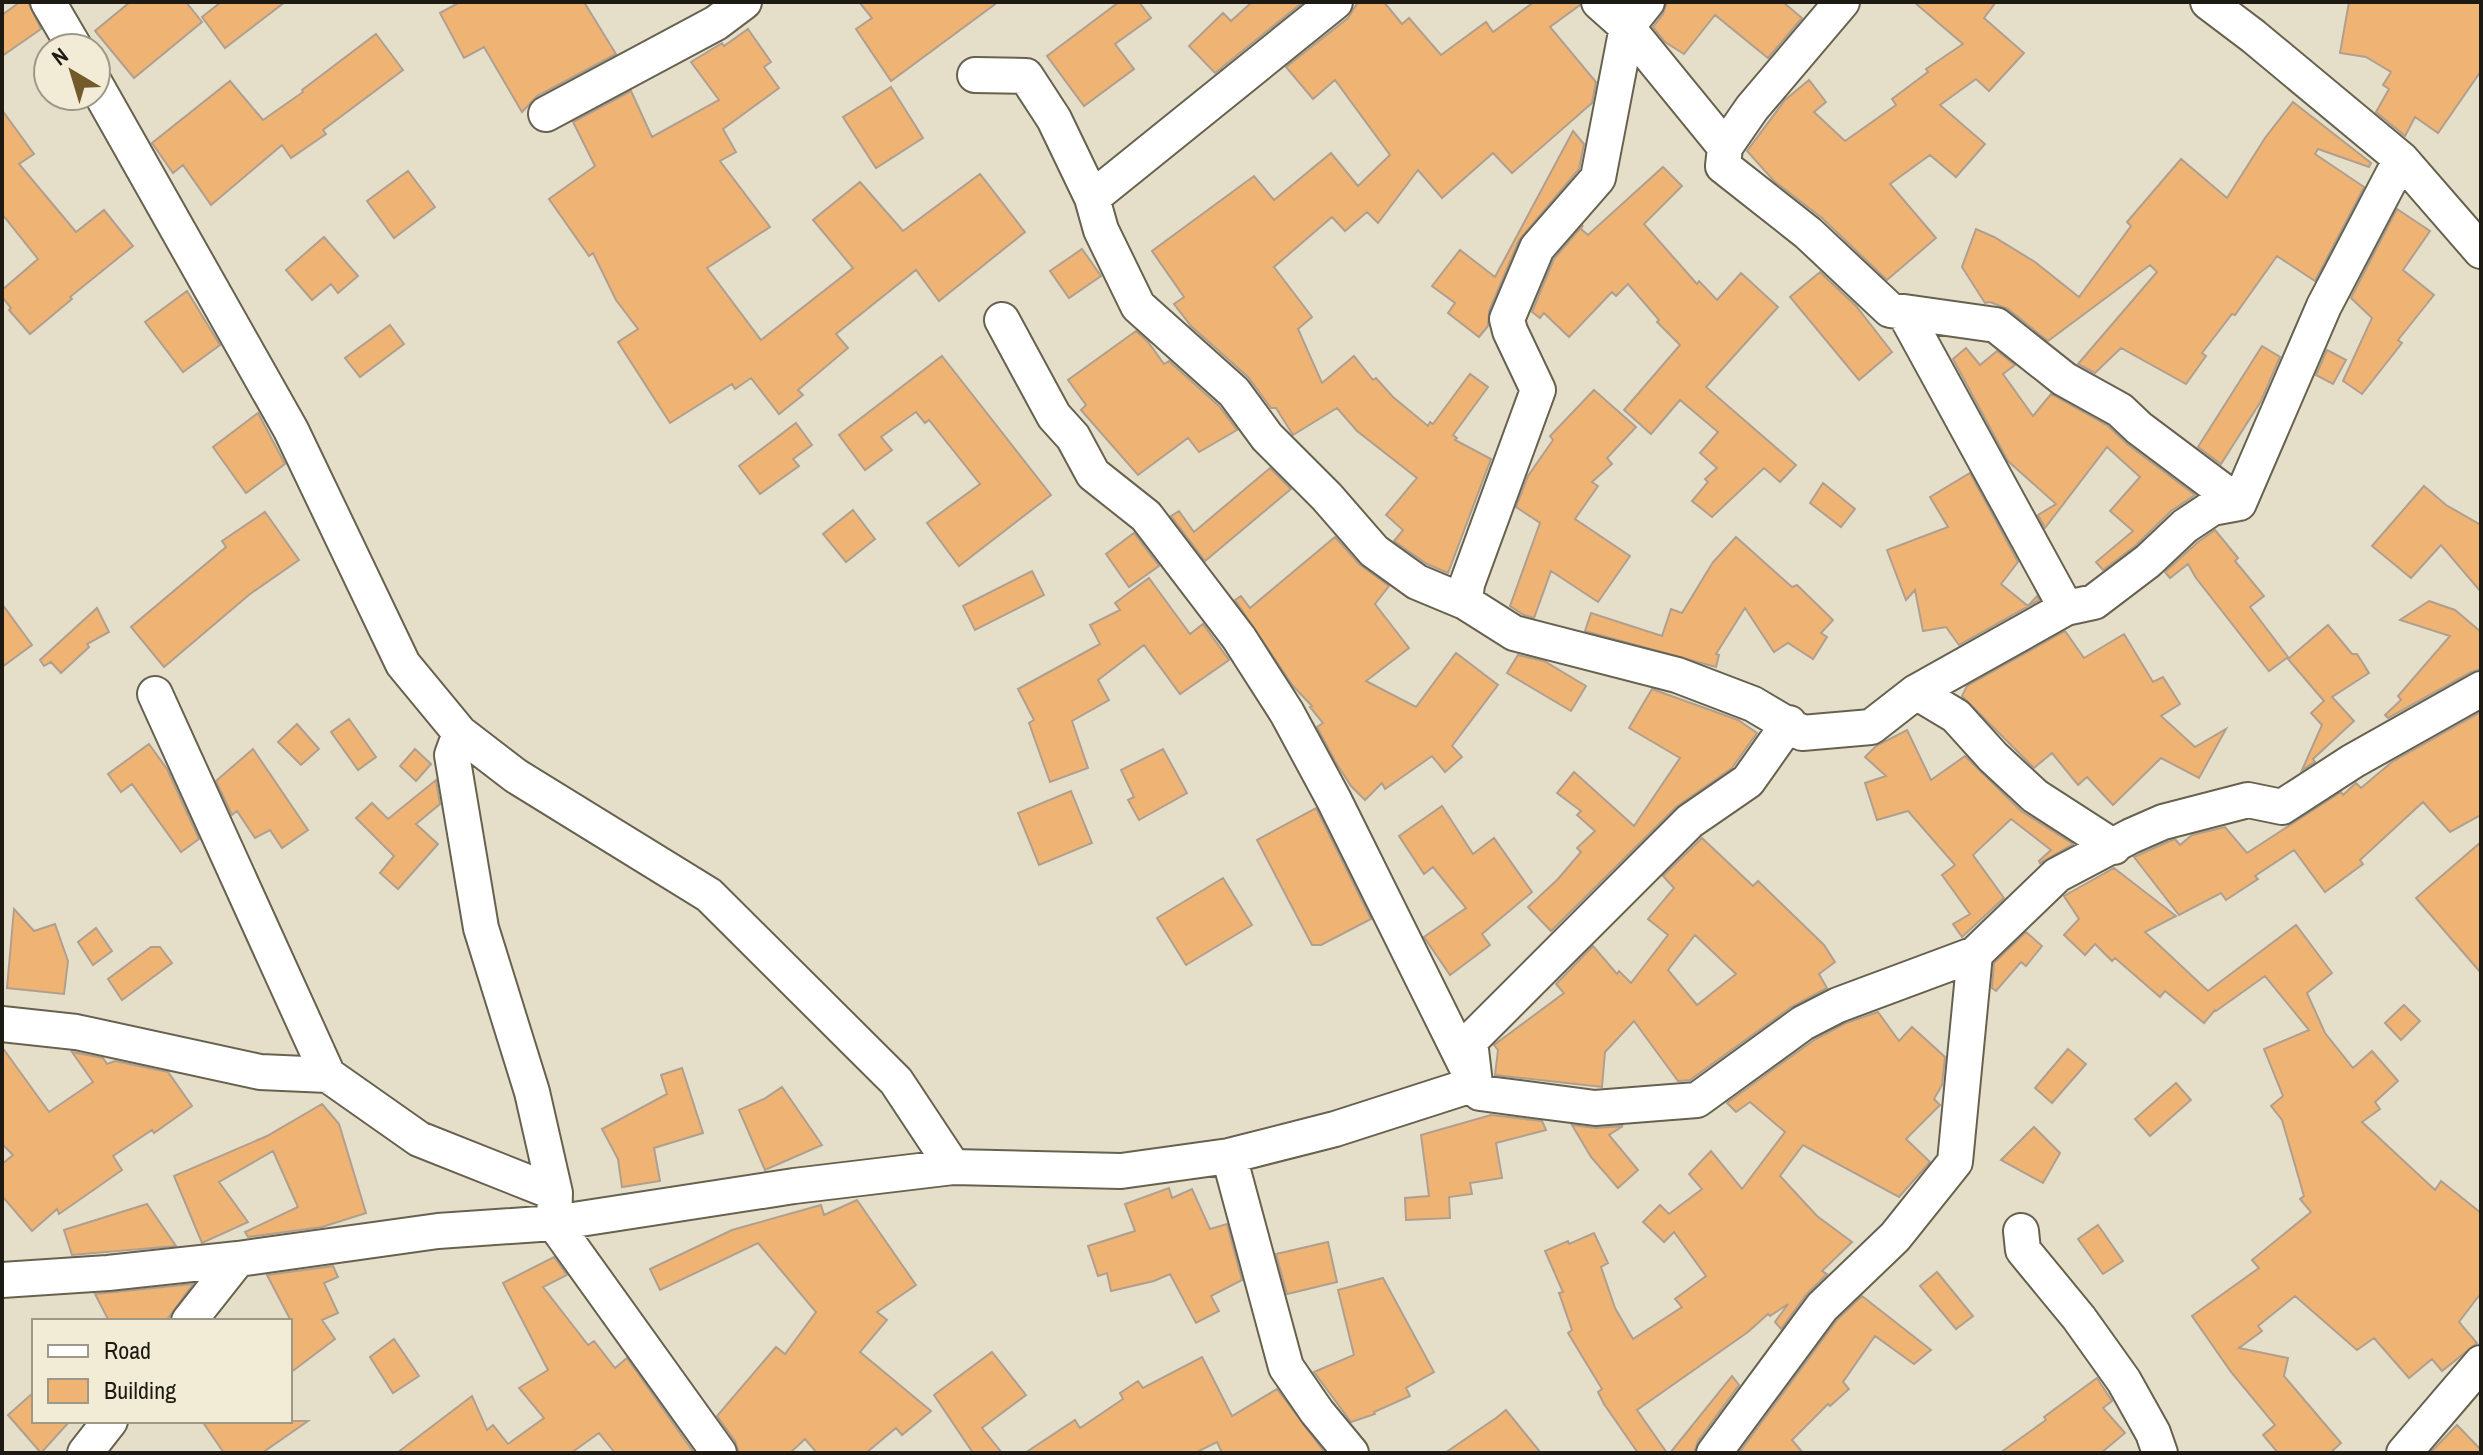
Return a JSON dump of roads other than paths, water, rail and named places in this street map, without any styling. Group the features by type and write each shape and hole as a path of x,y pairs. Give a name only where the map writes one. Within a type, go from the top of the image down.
{"street":[{"path":"546,114 716,23 744,2"},
{"path":"1092,198 1335,2"},
{"path":"1599,2 1637,15 1725,147"},
{"path":"1842,2 1752,108 1725,147 1723,166 1808,233 1890,310 1996,325 2064,379 2120,410 2139,428 2239,503"},
{"path":"2208,2 2401,159 2481,251"},
{"path":"52,3 67,32"},
{"path":"1465,602 1467,584 1538,390 1507,319 1537,248 1598,178 1637,15"},
{"path":"975,75 1026,76 1054,119 1092,198 1101,230 1138,306 1234,392 1267,437 1327,497 1374,551 1417,582 1465,602 1514,633 1677,675 1753,704 1802,733 1871,727 1916,692 2066,608 2094,602 2148,561 2185,526 2212,508 2239,503"},
{"path":"111,112 291,430 403,664 460,733 516,776 709,895 896,1081 953,1167"},
{"path":"2239,503 2324,306 2401,159"},
{"path":"1904,312 2066,608"},
{"path":"1002,320 1054,416 1073,437 1093,474 1146,516 1239,638 1287,713 1334,800 1480,1093 1595,1108 1697,1100 1803,1023 1838,1005 1975,954 2057,875 2131,836 2163,822 2248,800 2282,807 2353,761 2481,689"},
{"path":"1916,692 1956,716 1993,757 2035,796 2114,847"},
{"path":"155,694 328,1075 419,1139 555,1208"},
{"path":"1475,1084 1470,1041 1690,821 1748,781 1789,723"},
{"path":"460,733 452,755 481,928 532,1092 555,1208 719,1453"},
{"path":"1714,1453 1822,1307 1895,1237 1955,1162 1975,954"},
{"path":"2,1024 76,1032 260,1072 328,1075"},
{"path":"2,1280 108,1273 238,1259 438,1231 555,1208 794,1186 953,1167 1121,1171 1229,1156 1335,1129 1475,1084"},
{"path":"1229,1156 1286,1367 1317,1412 1351,1453"},
{"path":"2021,1231 2023,1250 2079,1318 2124,1381 2153,1433 2160,1453"},
{"path":"191,1319 238,1259"},
{"path":"2404,1453 2481,1363"},
{"path":"85,1453 108,1423"}]}
